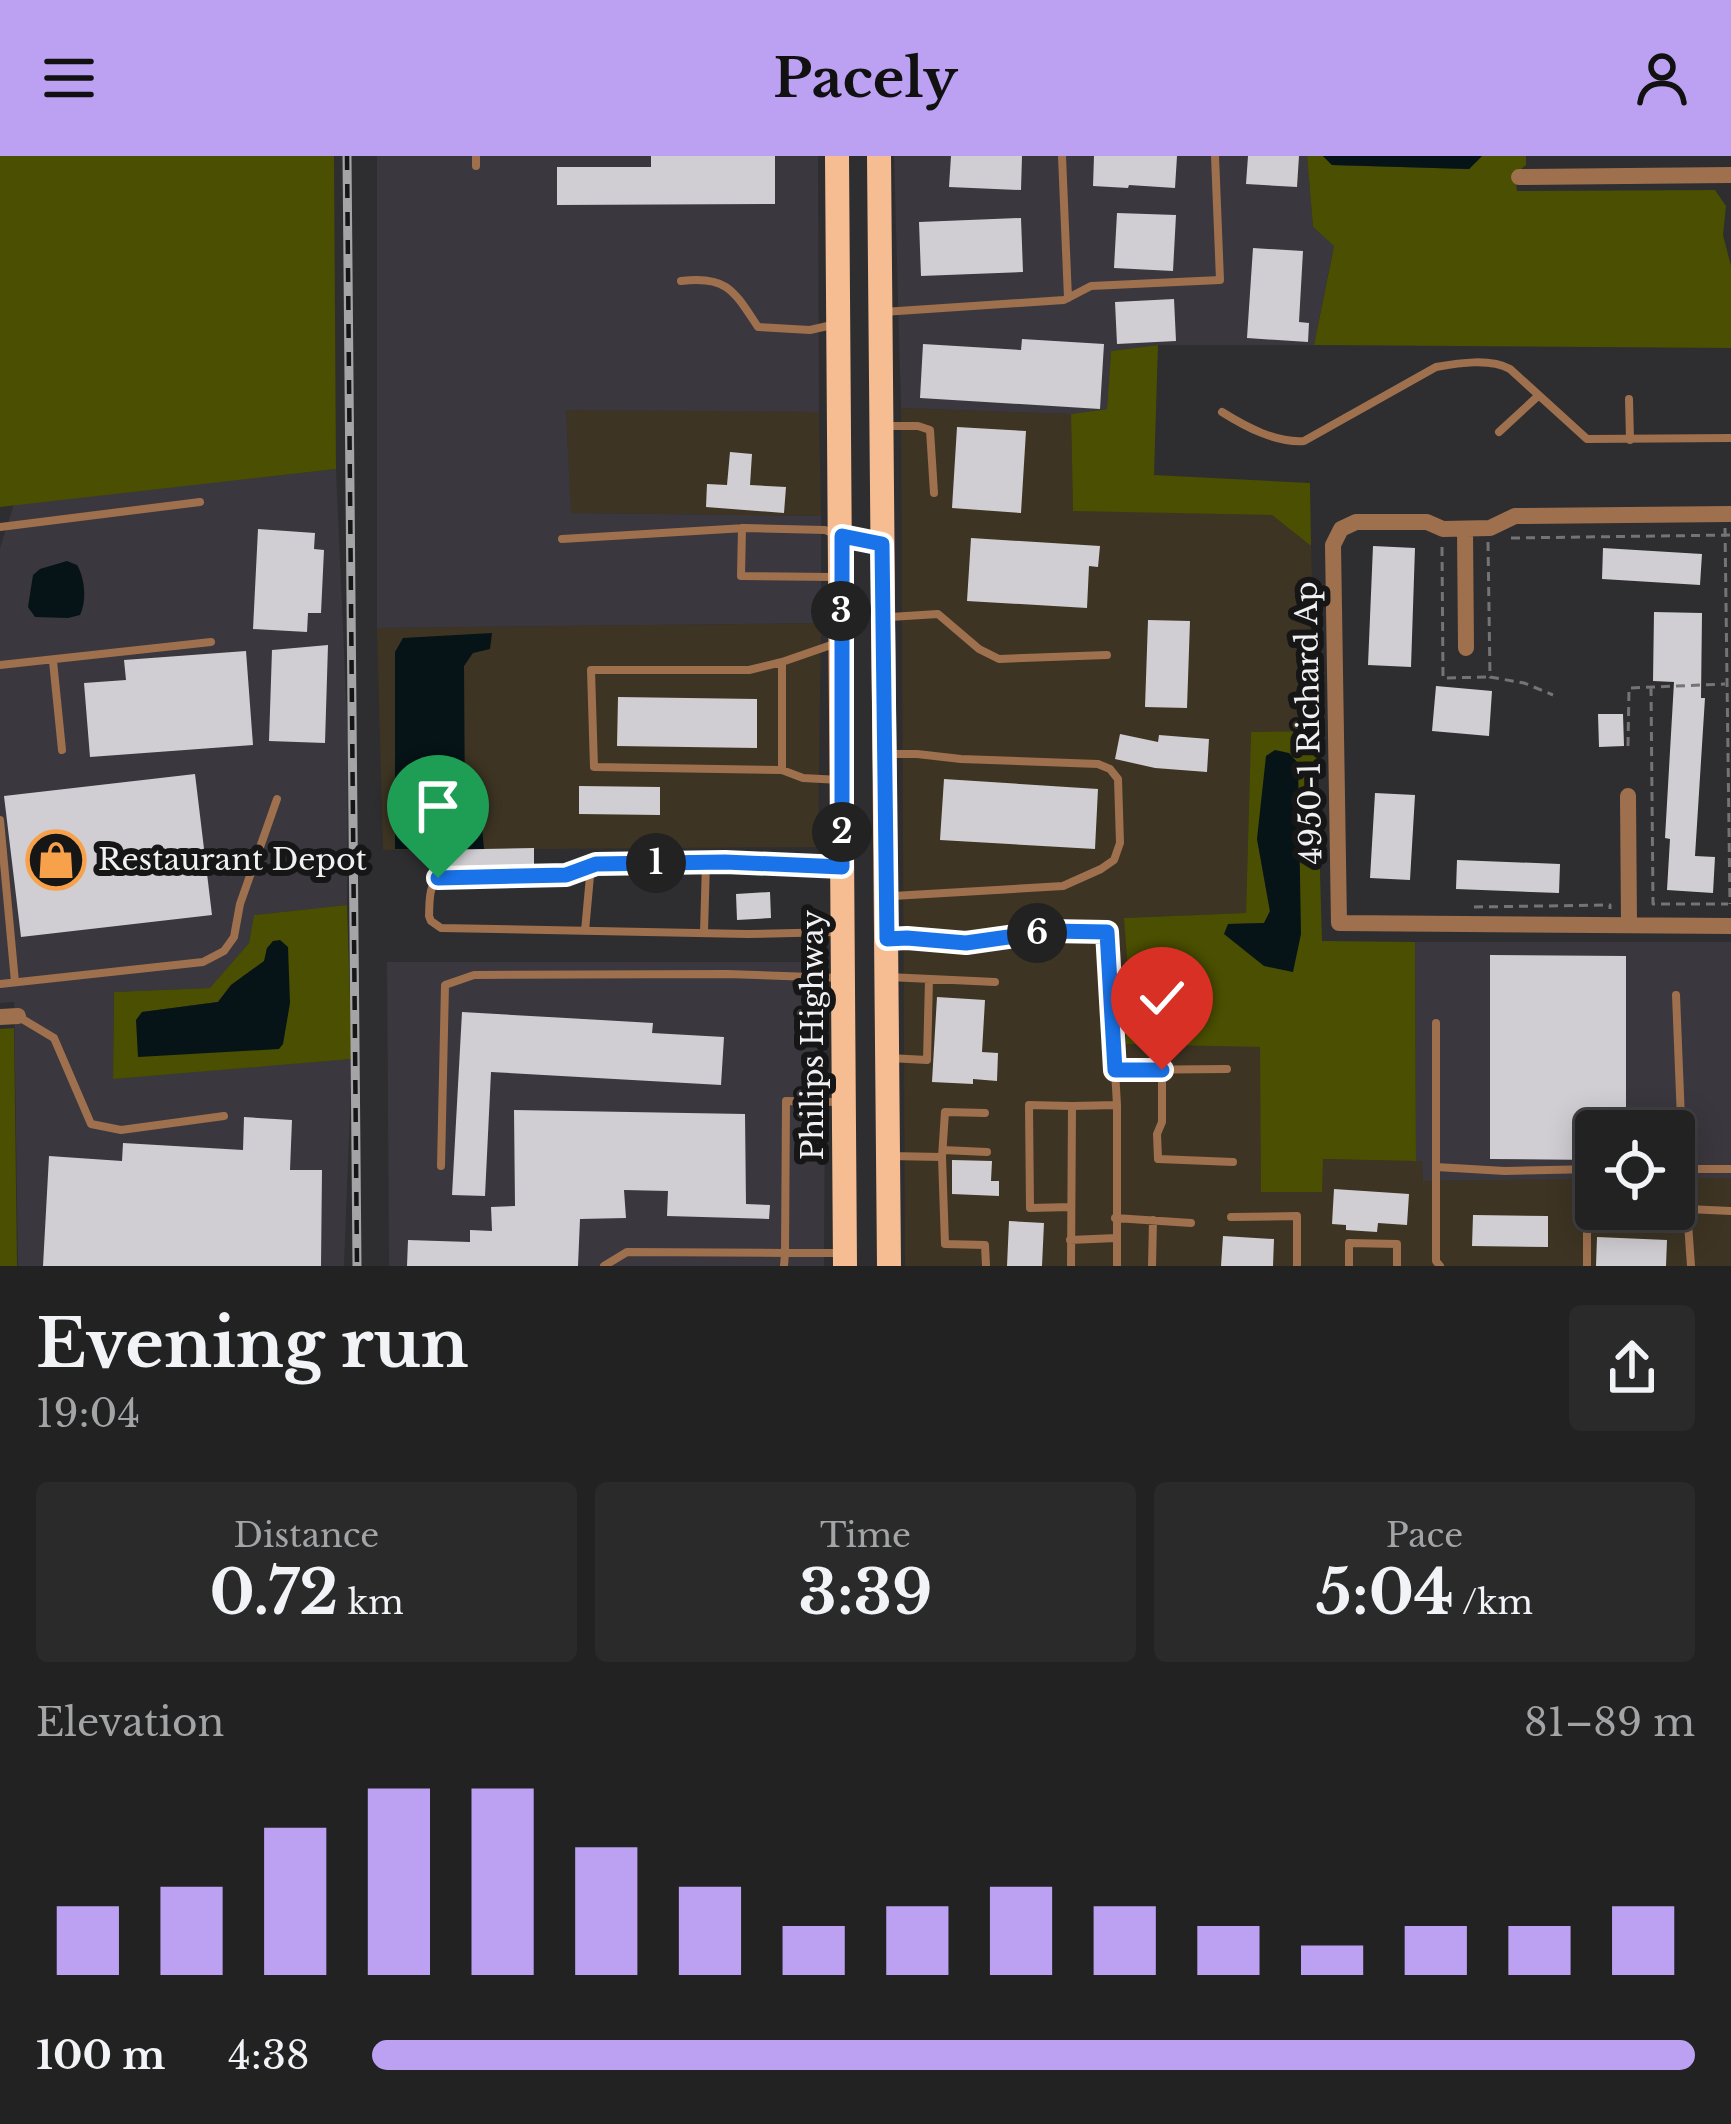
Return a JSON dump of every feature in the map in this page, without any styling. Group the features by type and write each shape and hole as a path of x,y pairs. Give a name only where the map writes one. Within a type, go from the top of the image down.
{"main road":[{"name":"Philips Highway","path":"837,156 845,1259"},
{"path":"880,156 890,1266"}],"street":[{"path":"1519,177 1731,175"},
{"name":"4950-1 Richard Ap","path":"1728,513 1515,516 1490,528 1465,529 1443,529 1426,522 1356,522 1341,529 1333,545 1339,922 1731,926"},
{"path":"1465,529 1466,648"},
{"path":"842,536 882,544"},
{"path":"1620,926 1628,796"}],"lane":[{"path":"1062,156 1068,298"},
{"path":"881,312 1068,298 1091,286 1220,280 1215,156"},
{"path":"681,281 705,278 724,283 758,327 810,330 839,323"},
{"path":"1222,412 1245,427 1292,442 1304,441 1436,367 1456,363 1505,366 1587,439 1731,438"},
{"path":"1499,432 1538,396"},
{"path":"1629,399 1630,440"},
{"path":"882,426 930,430 934,493"},
{"path":"0,527 200,502"},
{"path":"562,539 742,528 825,530 842,536"},
{"path":"742,528 742,576 842,577"},
{"path":"883,617 938,614 979,649 999,659 1107,655"},
{"path":"841,641 749,670 591,670 594,767 782,770 803,778 841,780"},
{"path":"0,665 211,642"},
{"path":"53,661 62,750"},
{"path":"782,662 782,770"},
{"path":"885,754 1105,766 1118,779 1120,839 1114,860 1063,886 886,897"},
{"path":"0,984 203,962 224,951 234,937 240,904 278,799"},
{"path":"0,820 15,982"},
{"path":"842,867 706,862 591,865 566,875 447,876 438,878 431,889 429,916 441,928 842,932"},
{"path":"704,933 706,862"},
{"path":"585,931 591,865"},
{"path":"887,939 966,943 1050,931 1107,932 1117,1105 1117,1266"},
{"path":"0,940 11,938"},
{"path":"441,1166 445,985 474,975 727,974 843,979"},
{"path":"887,977 994,982"},
{"path":"887,1058 927,1060 929,979"},
{"path":"1676,995 1677,1110"},
{"path":"9,1017 54,1038 92,1124 122,1130 224,1116"},
{"path":"1436,1023 1436,1261 1440,1266"},
{"path":"1115,1070 1228,1069"},
{"path":"1162,1070 1157,1159 1233,1162"},
{"path":"784,1266 786,1101 844,1102"},
{"path":"1071,1207 1030,1208 1029,1105 1117,1105"},
{"path":"1071,1266 1072,1106"},
{"path":"985,1113 945,1112 942,1154 945,1244 985,1245 986,1266"},
{"path":"888,1156 987,1152"},
{"path":"1436,1167 1575,1169"},
{"path":"1695,1169 1731,1168"},
{"path":"1695,1210 1731,1210"},
{"path":"1231,1217 1297,1216 1297,1266"},
{"path":"1115,1218 1191,1223"},
{"path":"1151,1266 1153,1220"},
{"path":"1587,1230 1587,1266"},
{"path":"1689,1230 1691,1266"},
{"path":"1070,1240 1116,1238"},
{"path":"1349,1266 1349,1244 1396,1244 1397,1266"},
{"path":"604,1266 627,1252 785,1253 845,1259"}],"path":[{"path":"1651,687 1653,904 1730,904 1728,513"},
{"path":"1505,538 1728,535"},
{"path":"1488,537 1490,677"},
{"path":"1442,538 1443,678 1490,677 1553,694"},
{"path":"1628,746 1629,688 1727,684"},
{"path":"1472,907 1610,905 1620,926"}],"shaded area":[{"path":"0,156 334,156 336,469 0,507"},
{"path":"377,156 818,156 819,412 566,410 571,513 821,516 821,623 377,628"},
{"path":"894,156 1307,156 1313,227 1334,245 1314,345 1158,345 1111,351 1107,409 1071,414 901,408"},
{"path":"1307,156 1323,156 1332,165 1469,169 1482,156 1526,156 1526,165 1515,174 1517,191 1715,190 1726,206 1723,235 1731,266 1731,348 1314,345 1334,246 1313,227"},
{"path":"1323,156 1482,156 1469,169 1332,165"},
{"path":"1158,345 1154,475 1310,483 1311,546 1272,515 1073,511 1071,414 1107,409 1111,351"},
{"path":"901,408 1071,414 1073,510 1272,515 1311,546 1316,731 1251,733 1246,913 1125,918 1127,959 1260,1046 1322,1159 1422,1161 1423,1181 1575,1178 1575,1230 1695,1230 1695,1177 1731,1177 1731,1266 905,1266"},
{"path":"566,409 819,412 821,516 570,513"},
{"path":"336,469 348,742 347,905 254,915 249,943 211,988 114,992 113,1078 352,1059 344,1266 18,1266 14,1002 0,1003 0,548 14,504"},
{"path":"67,561 77,565 82,576 80,615 35,617 28,607 33,575"},
{"path":"821,623 818,847 383,850 377,628"},
{"path":"492,633 490,649 473,653 464,666 465,815 482,828 484,849 395,849 395,652 403,638"},
{"path":"1316,731 1322,941 1415,942 1416,1161 1323,1159 1322,1192 1261,1192 1260,1047 1126,1044 1124,918 1246,913 1251,732","holes":["1257,838 1292,972 1229,924 1264,923 1270,912"]},
{"path":"1275,750 1289,753 1298,763 1301,934 1293,972 1264,966 1224,934 1228,924 1264,923 1270,911 1257,839 1266,756"},
{"path":"347,905 352,1059 113,1079 114,992 210,988 249,943 254,915","holes":["267,948 279,1049 142,1012 218,1002 231,985 265,961"]},
{"path":"273,941 288,947 290,1003 279,1049 138,1057 136,1020 142,1012 218,1002 231,985 264,961"},
{"path":"1415,942 1731,942 1731,1178 1695,1178 1695,1110 1575,1110 1575,1179 1423,1181 1422,1161 1416,1161"},
{"path":"387,962 826,962 824,1266 389,1266"},
{"path":"14,1028 17,1266 0,1266 0,1029"}],"building":[{"path":"651,156 775,156 775,204 557,205 557,167 651,167"},
{"path":"951,156 1022,156 1021,190 949,187"},
{"path":"1094,156 1177,156 1175,188 1093,186"},
{"path":"1248,156 1299,156 1297,187 1246,184"},
{"path":"1117,213 1176,215 1173,271 1114,268"},
{"path":"1021,218 1023,272 921,276 919,222"},
{"path":"1253,248 1303,251 1299,322 1309,323 1308,342 1247,338"},
{"path":"1174,299 1176,341 1117,344 1115,302"},
{"path":"1022,339 1104,344 1100,409 920,398 923,344 1021,350"},
{"path":"957,427 1026,431 1021,513 952,508"},
{"path":"730,452 752,454 750,485 786,487 784,513 706,507 707,484 727,485"},
{"path":"258,529 315,533 314,549 324,550 321,613 308,613 307,632 253,629"},
{"path":"971,538 1100,546 1098,567 1089,566 1087,608 967,601"},
{"path":"1373,546 1415,548 1411,667 1368,665"},
{"path":"1603,548 1702,554 1700,585 1602,579"},
{"path":"1654,612 1702,613 1701,698 1705,698 1695,856 1715,857 1713,893 1667,890 1670,839 1665,838 1674,682 1653,681"},
{"path":"1148,620 1190,621 1187,708 1145,707"},
{"path":"328,645 325,743 269,741 272,650"},
{"path":"246,651 253,745 90,757 84,683 126,680 124,660"},
{"path":"1436,686 1492,691 1489,736 1432,731"},
{"path":"618,697 757,699 757,748 617,746"},
{"path":"1598,714 1623,714 1624,746 1599,747"},
{"path":"1120,734 1158,742 1159,735 1209,739 1207,772 1115,759"},
{"path":"195,774 212,915 21,937 4,796"},
{"path":"944,779 1098,789 1095,849 940,840"},
{"path":"579,786 660,787 660,815 579,814"},
{"path":"1375,793 1415,795 1410,880 1370,878"},
{"path":"534,848 534,867 431,870 431,850"},
{"path":"1457,860 1560,864 1559,893 1456,889"},
{"path":"770,892 771,918 737,920 736,894"},
{"path":"1490,955 1626,956 1626,1110 1575,1110 1575,1160 1490,1159"},
{"path":"937,997 985,1000 982,1052 998,1053 997,1081 932,1082"},
{"path":"462,1012 653,1023 652,1033 724,1037 721,1085 491,1072 485,1196 452,1195"},
{"path":"514,1110 745,1114 746,1204 770,1205 769,1219 667,1216 668,1191 624,1190 626,1218 580,1219 578,1266 407,1266 408,1240 470,1242 470,1230 492,1231 491,1207 515,1206"},
{"path":"244,1117 292,1120 290,1170 322,1170 321,1266 43,1266 49,1156 122,1161 123,1143 243,1150"},
{"path":"952,1160 992,1161 991,1181 999,1181 999,1196 952,1194"},
{"path":"1334,1189 1409,1194 1407,1225 1378,1223 1377,1232 1332,1224"},
{"path":"1473,1215 1548,1216 1548,1247 1472,1246"},
{"path":"1009,1221 1044,1223 1042,1266 1007,1266"},
{"path":"1223,1236 1274,1239 1273,1266 1221,1266"},
{"path":"1597,1237 1667,1240 1666,1266 1596,1266"}],"railway":[{"path":"347,156 357,1266"}],"place":[{"name":"Restaurant Depot","path":"56,860"}],"route":[{"path":"438,878 566,875 596,864 842,867 842,536 882,544 887,939 966,943 1050,931 1107,932 1115,1070 1162,1070"}]}
